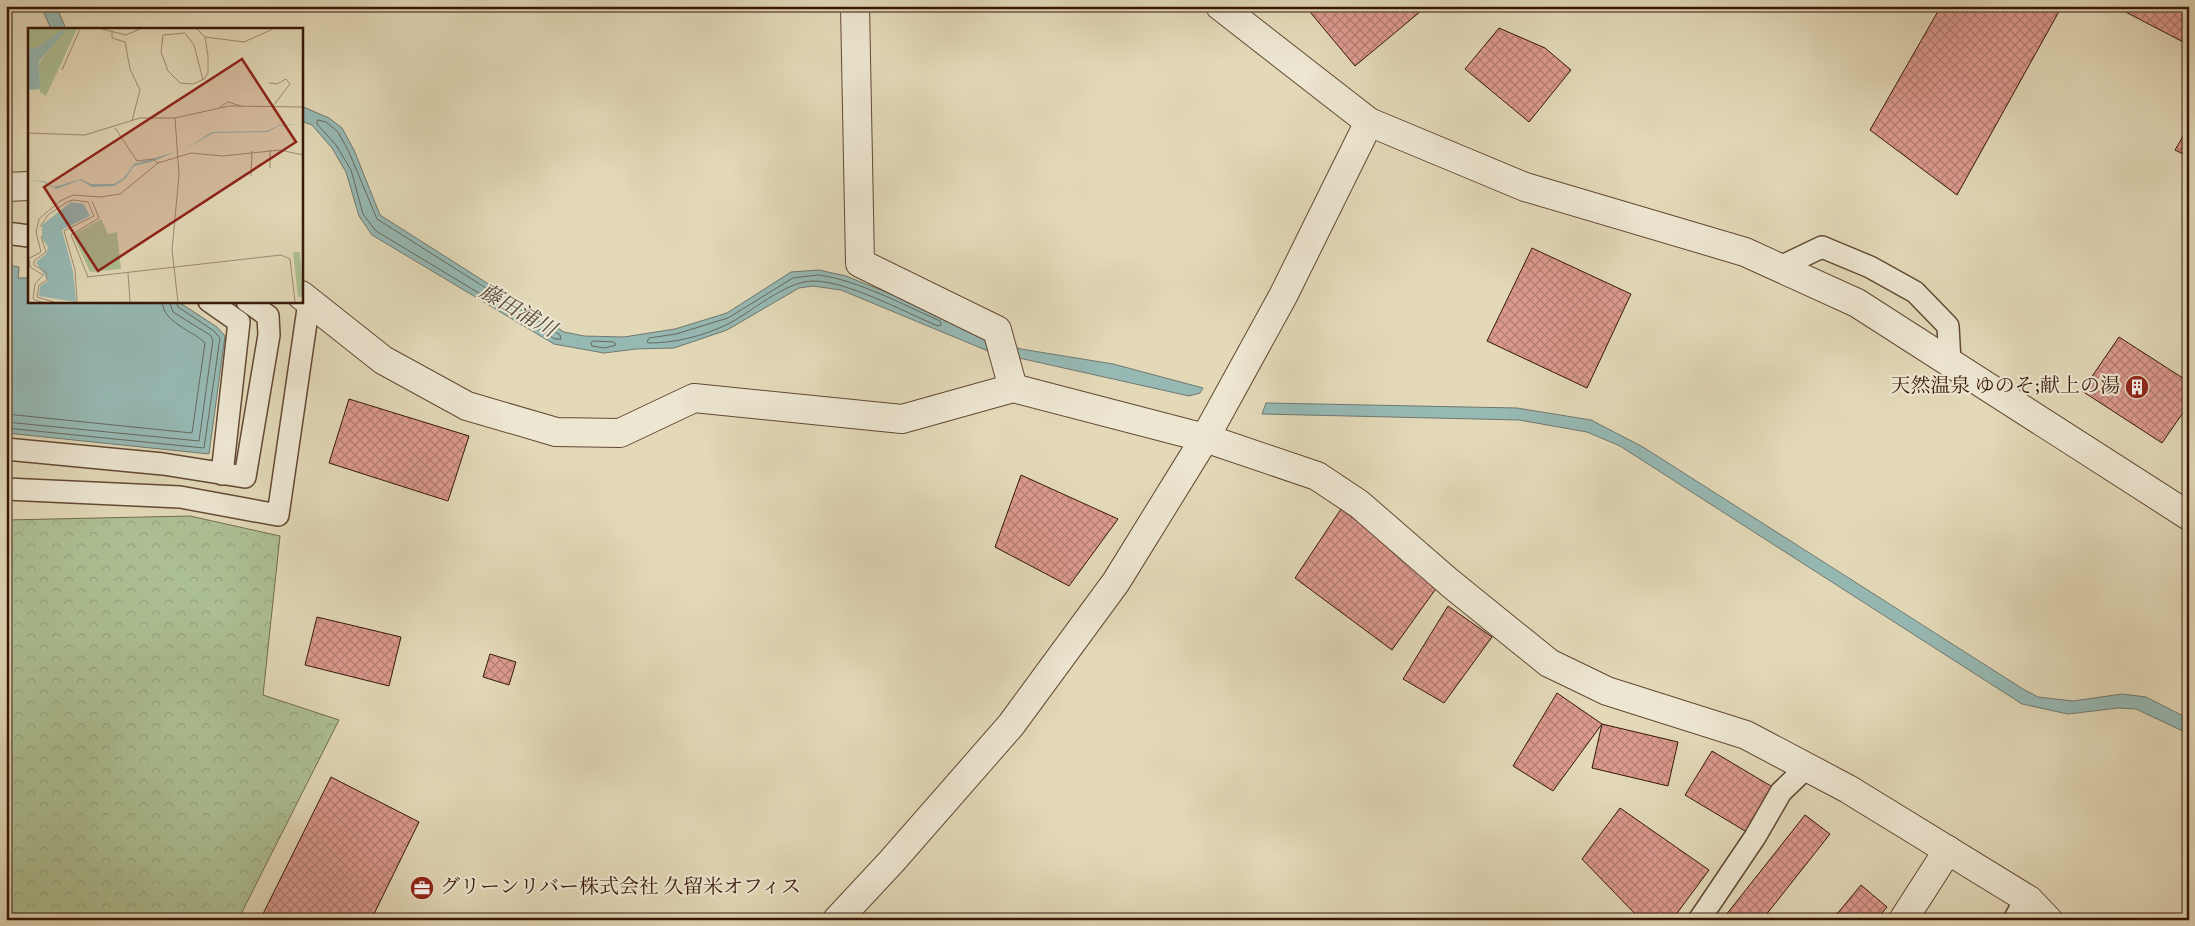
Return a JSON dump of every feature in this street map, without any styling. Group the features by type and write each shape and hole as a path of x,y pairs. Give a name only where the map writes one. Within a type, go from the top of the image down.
{"street":[{"path":"856,6 860,263 997,330 1010,376"},
{"path":"1220,6 1368,122 1525,187 1745,252 1857,303 2189,516"},
{"path":"837,920 892,861 1011,726 1116,582 1205,438 1283,296 1368,122"},
{"path":"6,187 28,186"},
{"path":"305,298 383,360 468,406 556,432 620,433 694,398 902,419 1010,376 1317,476 1359,504 1450,583 1548,663 1607,691 1746,735 1848,789 1948,850 2020,909 2048,920"},
{"path":"1903,920 1948,850"}],"lane":[{"path":"6,233 28,236"},
{"path":"1780,268 1822,247 1870,267 1915,292 1948,326 1950,362"},
{"path":"6,489 180,497 278,515 305,298"},
{"path":"211,302 239,322 222,474"},
{"path":"6,449 163,464 245,477 269,335 268,316 248,302"},
{"path":"1698,920 1755,837 1781,792 1806,767"}],"green space":[{"path":"190,516 280,536 263,695 339,720 238,920 6,920 6,520"}],"water":[{"path":"41,6 56,6 66,28 51,28"},
{"name":"藤田浦川","path":"302,106 329,118 342,128 354,150 380,215 564,332 584,336 624,337 675,329 727,313 791,272 819,270 846,276 903,299 989,339 1021,349 1113,364 1203,388 1200,393 1189,396 988,351 841,290 813,286 799,288 727,330 674,348 636,349 604,353 554,344 372,235 359,216 346,172 332,148 312,125 302,121"},
{"path":"6,265 19,267 18,278 28,278 28,302 179,302 217,327 225,336 209,454 6,433"},
{"path":"1266,403 1517,408 1591,420 1643,447 2038,697 2073,701 2122,694 2146,697 2189,719 2189,734 2136,709 2118,708 2068,714 2022,704 1620,446 1587,432 1519,420 1262,414"}],"building":[{"path":"1305,6 1427,6 1355,66"},
{"path":"1941,6 2062,6 1957,195 1870,130"},
{"path":"2189,6 2189,45 2116,7"},
{"path":"1499,28 1545,48 1571,70 1529,122 1465,69"},
{"path":"2189,126 2189,157 2175,150"},
{"path":"1532,248 1631,294 1587,388 1487,341"},
{"name":"天然温泉 ゆのそ;献上の湯","path":"2119,337 2189,382 2189,404 2162,443 2082,391"},
{"path":"349,399 469,436 448,501 329,463"},
{"path":"1021,475 1118,519 1069,586 995,547"},
{"path":"1341,509 1440,583 1392,650 1295,578"},
{"path":"1448,606 1492,637 1444,703 1403,679"},
{"path":"317,617 401,637 389,686 305,665"},
{"path":"490,654 516,662 509,685 483,677"},
{"path":"1557,693 1602,724 1553,791 1513,766"},
{"path":"1602,724 1678,742 1668,786 1592,768"},
{"path":"1712,751 1781,792 1755,837 1685,795"},
{"path":"331,777 419,822 371,920 260,920"},
{"path":"1620,808 1709,870 1672,920 1641,920 1582,859"},
{"path":"1805,815 1830,834 1762,920 1722,920"},
{"path":"1861,885 1887,907 1876,920 1832,920"}],"place":[{"name":"天然温泉 ゆのそ;献上の湯","path":"2137,387"},
{"name":"グリーンリバー株式会社 久留米オフィス","path":"422,888"}]}
